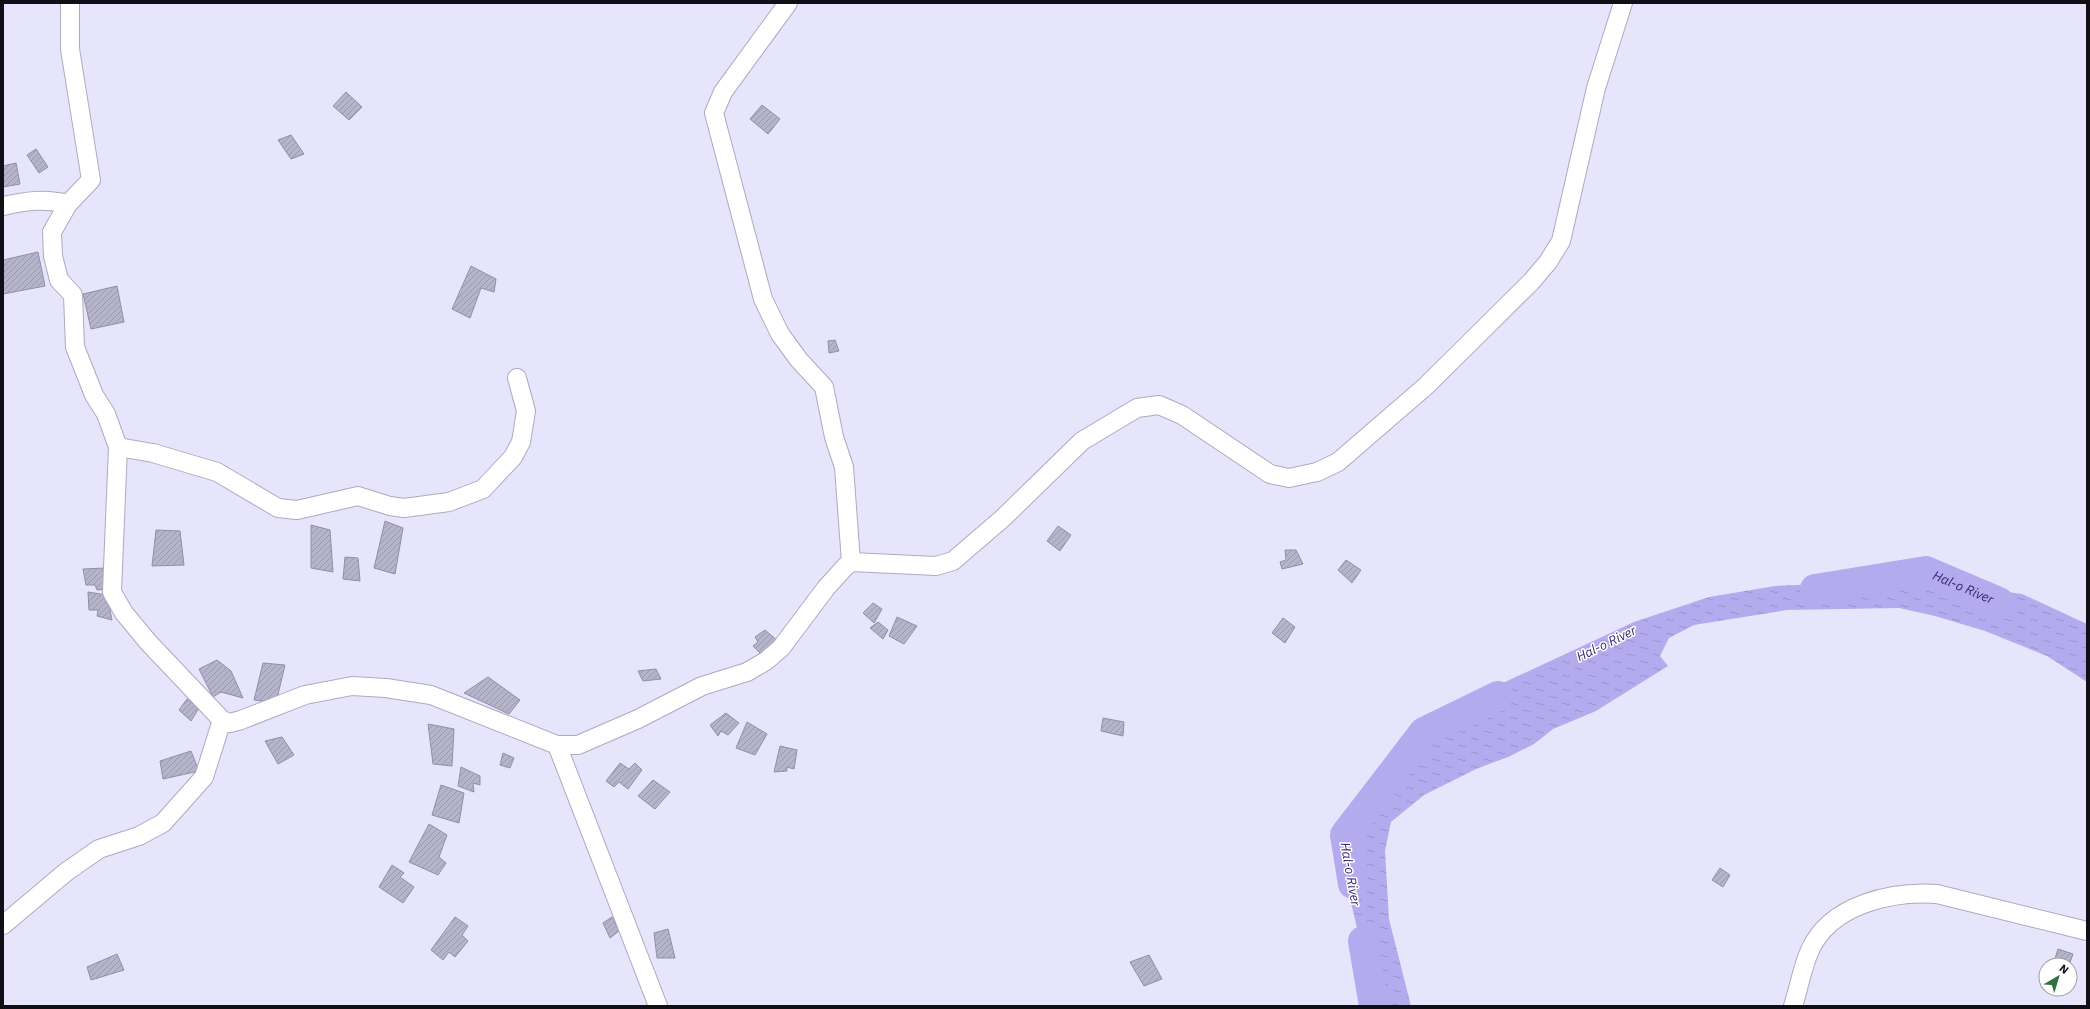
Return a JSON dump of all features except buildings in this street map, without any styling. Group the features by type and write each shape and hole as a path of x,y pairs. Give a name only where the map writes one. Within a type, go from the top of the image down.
{"street":[{"path":"70,3 70,49 91,180 68,204 52,232 53,256 60,280 73,295 76,347 94,395 106,414 118,447 112,592 124,613 143,636 222,720 230,723 305,695 352,686 386,688 431,695 557,745 578,746 638,719 702,686 747,672 766,661 781,648 826,588 851,562 936,566 953,561 1003,518 1082,441 1137,408 1159,405 1182,415 1270,474 1289,478 1317,472 1338,462 1426,386 1531,282 1548,262 1561,241 1596,88 1623,3"},
{"path":"788,3 724,92 714,113 764,299 780,334 799,360 824,387 834,437 844,467 851,562"},
{"path":"3,206 30,200 51,200 68,204"},
{"path":"118,447 153,453 217,472 278,508 297,510 358,496 390,506 404,508 449,502 483,489 513,457 521,442 526,412 517,378"},
{"path":"3,925 66,872 94,852 139,836 163,823 204,777 222,720"},
{"path":"557,745 658,1006"},
{"path":"1793,1006 1810,950 1822,932 1842,914 1869,902 1894,895 1916,893 1937,894 2087,931"}],"water":[{"path":"1916,580 2022,594 2087,624 2087,682 2047,656 1985,631 1935,616 1899,608 1787,610 1694,625 1669,638 1660,656 1668,666 1596,711 1553,729 1534,744 1508,757 1476,769 1424,795 1391,822 1385,851 1389,919 1411,1006 1376,1006 1343,870 1349,820 1362,795 1415,754 1492,688 1634,622 1709,597 1775,586"}],"waterway":[{"name":"Hal-o River","path":"1815,589 1926,571 1999,602"},
{"name":"Hal-o River","path":"1353,884 1345,835 1424,732 1498,696"},
{"name":"Hal-o River","path":"1363,941 1374,1006"}]}
